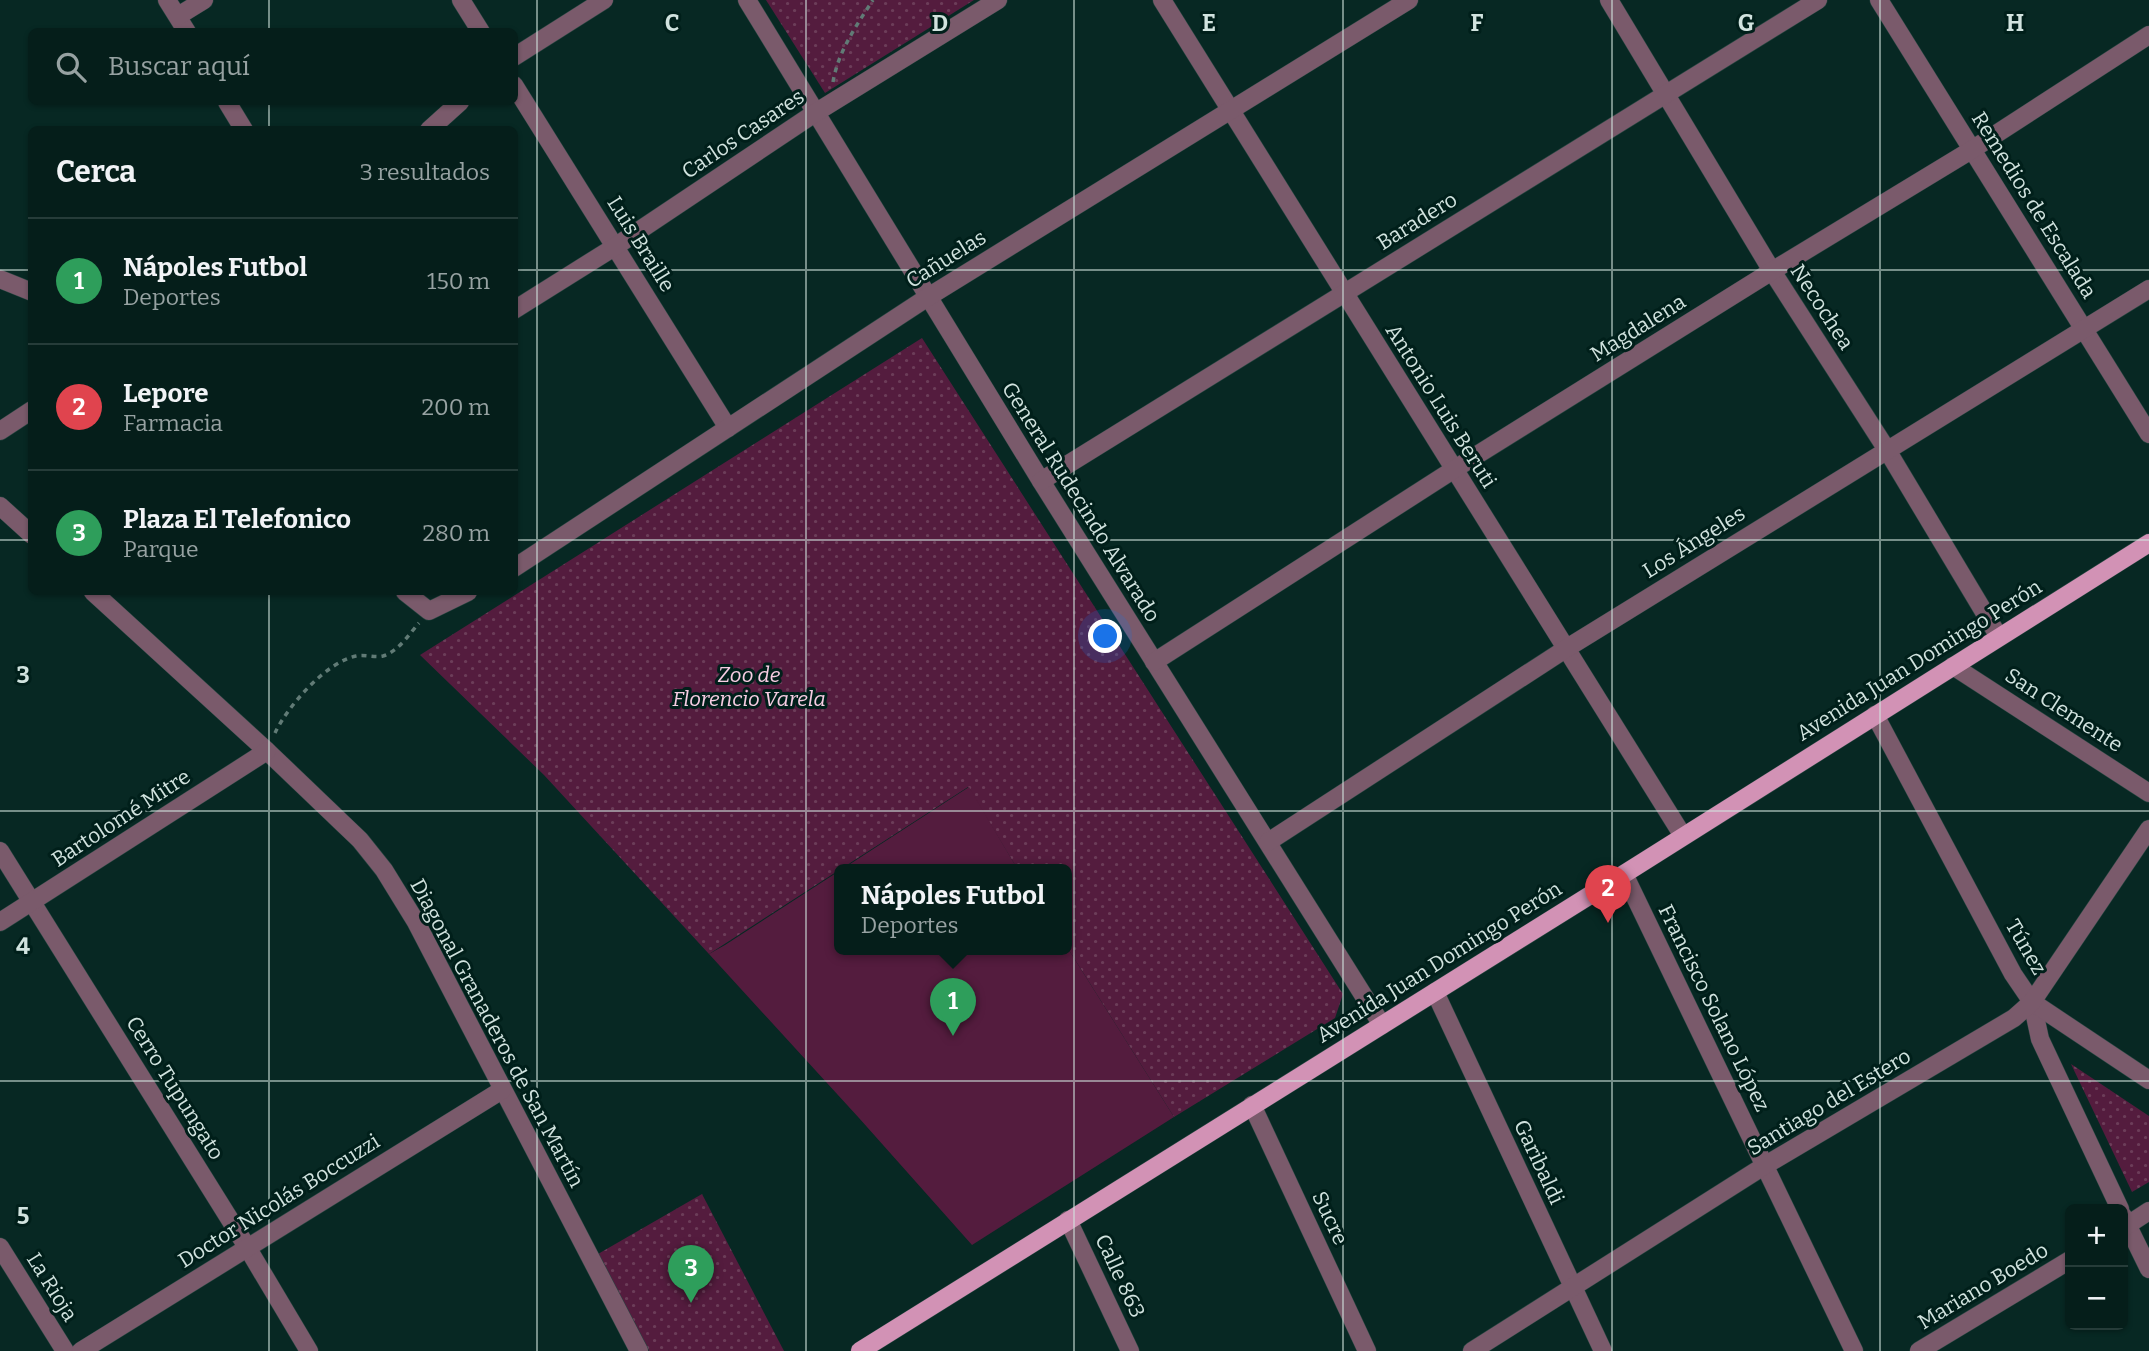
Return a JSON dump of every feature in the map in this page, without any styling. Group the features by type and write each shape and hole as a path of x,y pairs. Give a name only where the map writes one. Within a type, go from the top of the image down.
{"main road":[{"name":"Avenida Juan Domingo Perón","path":"860,1351 2149,543"}],"street":[{"path":"167,0 182,24 204,0"},
{"path":"461,0 478,28"},
{"path":"518,54 604,0"},
{"name":"General Rudecindo Alvarado","path":"747,0 822,108 928,297 1382,1025"},
{"name":"Carlos Casares","path":"518,307 616,246 822,108 998,0"},
{"name":"Antonio Luis Beruti","path":"1162,0 1683,836"},
{"name":"Cañuelas","path":"518,565 928,297 1409,0"},
{"name":"Necochea","path":"1609,0 1772,271 1887,450 1999,637"},
{"name":"Baradero","path":"1041,481 1818,0"},
{"name":"Remedios de Escalada","path":"1879,0 2149,434"},
{"name":"Magdalena","path":"1154,662 1453,470 1973,149 2149,35"},
{"name":"Luis Braille","path":"518,91 728,428"},
{"path":"229,105 242,126"},
{"path":"433,126 457,105"},
{"path":"0,279 28,290"},
{"name":"Los Ángeles","path":"1268,842 1567,648 2149,289"},
{"path":"0,431 28,413"},
{"path":"0,506 28,531"},
{"name":"Diagonal Granaderos de San Martín","path":"96,595 267,751 360,841 384,870 416,922 639,1351"},
{"path":"409,595 429,611 462,595"},
{"name":"San Clemente","path":"1953,666 2149,793"},
{"name":"Túnez","path":"1875,715 2014,974 2032,1002 2040,1039 2116,1204"},
{"name":"Bartolomé Mitre","path":"0,922 267,751"},
{"name":"Santiago del Estero","path":"1472,1351 1764,1166 2014,1018 2032,1002 2149,829"},
{"name":"Cerro Tupungato","path":"0,851 309,1351"},
{"name":"Francisco Solano López","path":"1624,874 1854,1351"},
{"name":"Garibaldi","path":"1435,992 1603,1351"},
{"path":"2032,1002 2149,1080"},
{"name":"Doctor Nicolás Boccuzzi","path":"81,1351 502,1090"},
{"name":"Sucre","path":"1252,1105 1367,1351"},
{"path":"2128,1218 2149,1212"},
{"name":"Calle 863","path":"1068,1220 1130,1351"},
{"name":"Túnez","path":"2128,1229 2149,1269"},
{"name":"La Rioja","path":"0,1247 65,1351"},
{"name":"Mariano Boedo","path":"1919,1351 2065,1263"}],"path":[{"path":"822,108 836,66 855,27 873,0"},
{"path":"267,751 281,721 306,689 339,663 356,656 383,656 398,648 429,611"}],"green space":[{"path":"766,0 974,0 825,93"},
{"name":"Zoo de Florencio Varela","path":"922,338 1343,994 1335,1018 1174,1117 1072,955 1072,864 1014,864 968,787 849,864 834,864 834,873 709,954 544,775 420,655"},
{"path":"969,787 1014,864 850,864"},
{"path":"834,874 834,955 1072,955 1174,1117 972,1245 709,954"},
{"path":"2071,1064 2149,1116 2149,1182 2132,1192"},
{"path":"702,1194 784,1351 649,1351 598,1254"}],"place":[{"name":"Lepore","path":"1608,923"},
{"name":"Nápoles Futbol","path":"953,1036"},
{"name":"Plaza El Telefonico","path":"691,1303"}]}
